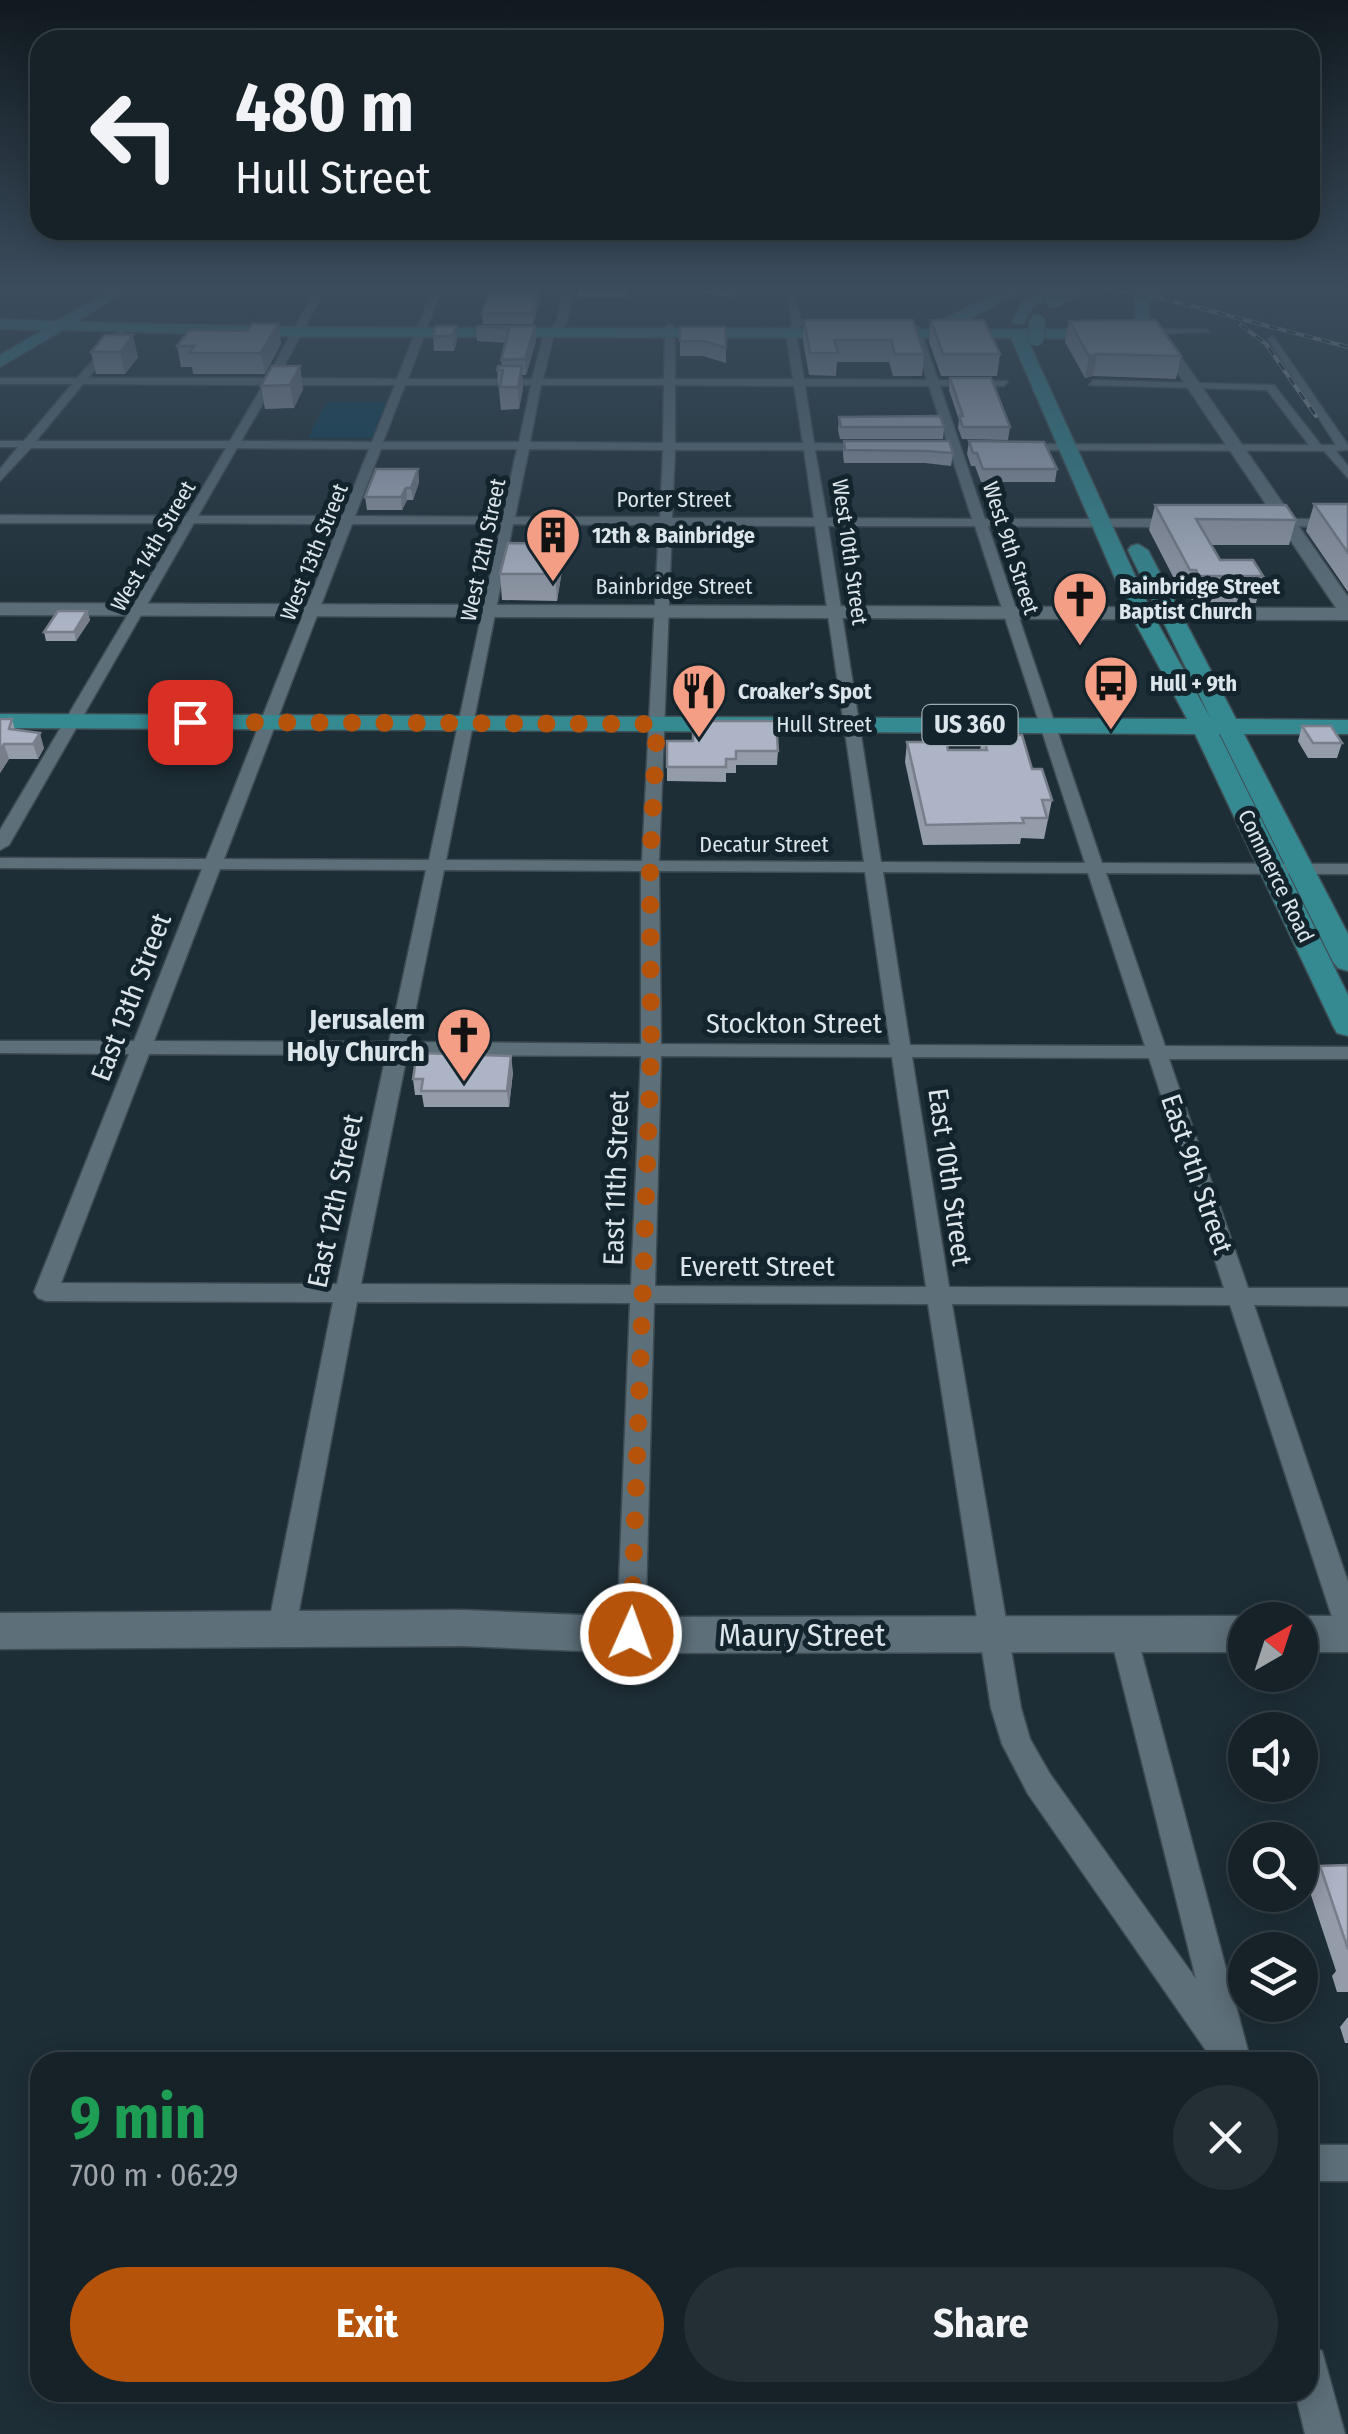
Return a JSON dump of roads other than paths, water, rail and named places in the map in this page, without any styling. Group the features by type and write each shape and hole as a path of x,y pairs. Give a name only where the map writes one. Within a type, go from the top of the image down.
{"main road":[{"path":"1057,399 1077,446 1169,613 1216,726"},
{"path":"1077,446 1113,510 1141,613 1216,726"},
{"name":"Hull Street","path":"0,721 1348,726"},
{"name":"Commerce Road","path":"1216,726 1272,868 1348,1026"},
{"name":"Commerce Road","path":"1216,726 1302,868 1348,962"}],"street":[{"path":"0,477 65,399"},
{"name":"West 14th Street","path":"0,845 260,399"},
{"name":"West 13th Street","path":"268,722 396,399"},
{"name":"West 12th Street","path":"466,724 535,399"},
{"name":"East 11th Street","path":"631,1634 651,1050 650,866 670,399"},
{"name":"West 10th Street","path":"803,399 855,724"},
{"name":"West 9th Street","path":"938,399 1047,725"},
{"path":"1199,399 1348,612"},
{"path":"1280,399 1348,474"},
{"path":"1313,399 1346,448"},
{"path":"0,444 896,447"},
{"path":"934,447 972,447"},
{"path":"1009,447 1346,448"},
{"name":"Porter Street","path":"0,519 978,520 1113,510 1196,523"},
{"path":"1250,523 1348,522"},
{"name":"Bainbridge Street","path":"0,609 1348,612"},
{"name":"East 13th Street","path":"46,1292 268,722"},
{"name":"East 12th Street","path":"281,1632 347,1293 466,724"},
{"name":"East 10th Street","path":"855,724 936,1296 1016,1744 1038,1784 1227,2052"},
{"name":"East 9th Street","path":"1047,725 1348,1623"},
{"name":"Decatur Street","path":"0,863 1348,869"},
{"name":"Stockton Street","path":"0,1047 1348,1052"},
{"name":"Everett Street","path":"46,1292 1348,1297"},
{"name":"Maury Street","path":"0,1631 463,1628 631,1634 1228,1634"},
{"path":"1124,1634 1231,2052"},
{"path":"1318,1634 1348,1634"},
{"path":"1318,2163 1348,2163"},
{"path":"1317,2402 1325,2434"}],"railway":[{"path":"1304,399 1316,416"}],"place":[{"name":"12th & Bainbridge","path":"553,584"},
{"name":"Bainbridge Street Baptist Church","path":"1080,648"},
{"name":"Hull + 9th","path":"1111,732"},
{"name":"Croaker’s Spot","path":"699,740"},
{"name":"Jerusalem Holy Church","path":"464,1084"}]}
